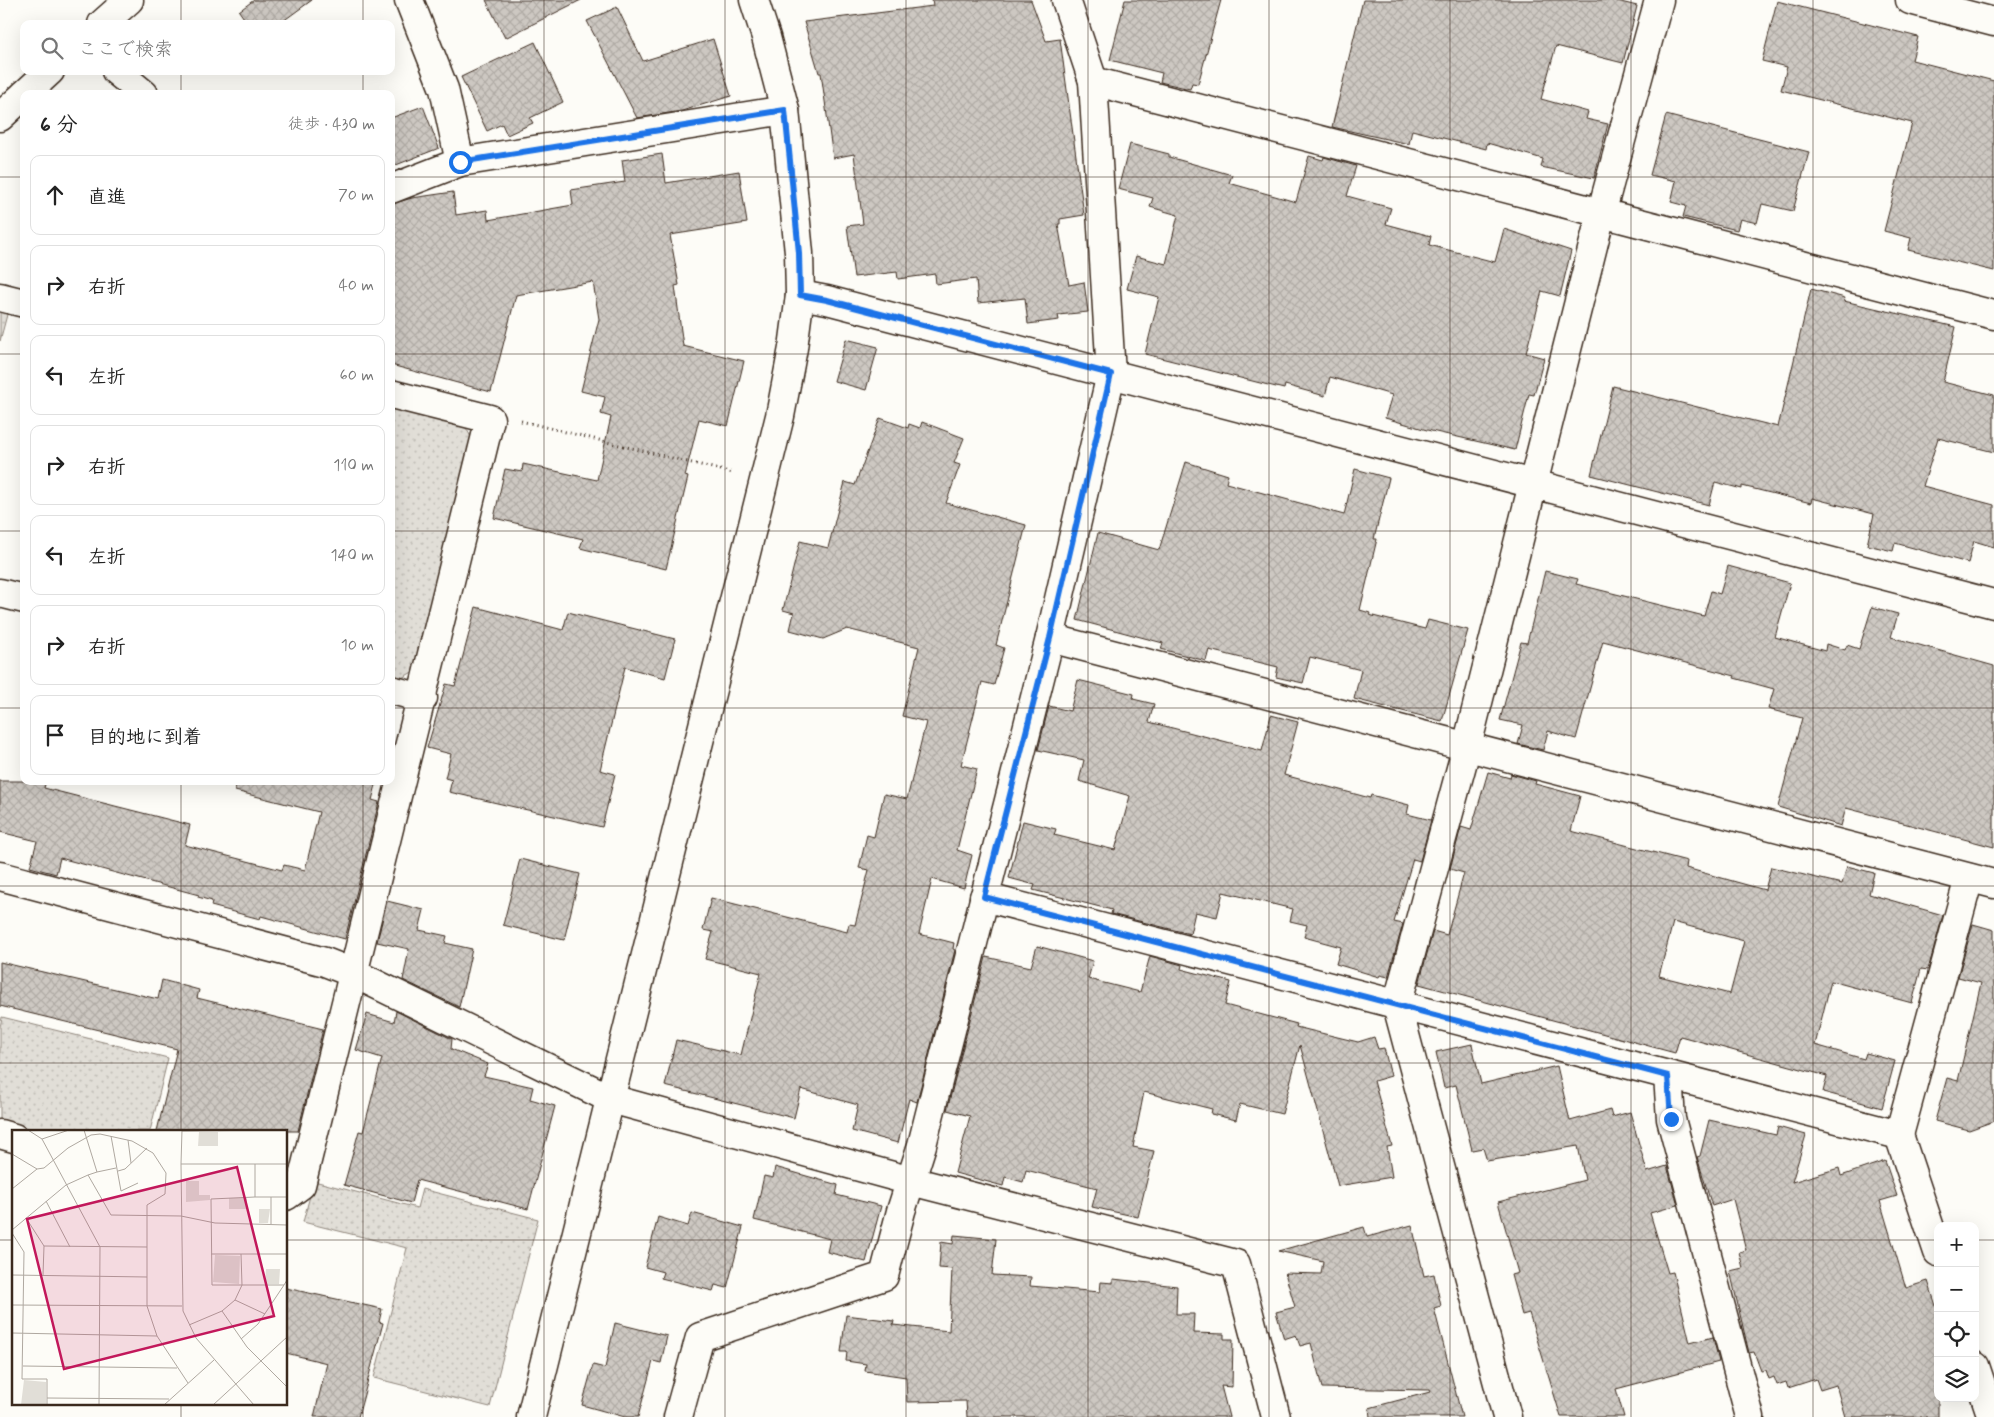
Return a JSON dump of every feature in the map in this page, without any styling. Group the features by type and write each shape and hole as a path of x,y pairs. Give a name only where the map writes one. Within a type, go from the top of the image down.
{"street":[{"path":"106,20 129,0"},
{"path":"409,0 444,89 460,162"},
{"path":"531,1417 780,416 793,348 800,295 799,253 785,110 766,37 754,0"},
{"path":"678,1417 700,1337 884,1276 911,1181 1050,638 1111,374 1093,81 1066,0"},
{"path":"1506,1417 1397,1005 1467,746 1602,214 1659,0"},
{"path":"1910,0 1994,22"},
{"path":"29,90 45,75"},
{"path":"121,75 139,90"},
{"path":"1093,81 1994,315"},
{"path":"0,116 20,98"},
{"path":"395,188 460,162 785,110"},
{"path":"800,295 827,300 1994,604"},
{"path":"0,296 20,301"},
{"path":"288,1195 301,1185 423,698 490,419 395,395"},
{"path":"0,593 20,598"},
{"path":"1050,638 1982,881 1899,1135 1934,1240"},
{"path":"395,691 423,698"},
{"path":"0,876 324,962 353,973 611,1099 911,1181 1236,1264 1276,1417"},
{"path":"984,897 1899,1135"},
{"path":"1668,1076 1671,1119 1750,1417"},
{"path":"1979,1378 1992,1417"}],"path":[{"path":"490,419 518,421 734,473"}],"shaded area":[{"path":"0,309 8,311 0,341"},
{"path":"395,407 464,424 473,441 418,669 398,680 395,680"},
{"path":"2,1017 168,1058 150,1130 23,1130 0,1124 0,1027"},
{"path":"314,1181 417,1208 422,1189 538,1219 490,1407 374,1378 407,1248 303,1222"}],"building":[{"path":"254,0 312,0 284,20 245,20 239,11"},
{"path":"486,0 581,0 505,38"},
{"path":"932,0 1031,0 1046,41 1060,39 1084,215 1060,219 1060,224 1058,224 1069,285 1084,282 1088,312 1058,315 1059,320 1028,324 1025,298 978,303 976,279 936,284 935,274 898,279 897,272 854,277 847,226 863,224 854,154 833,158 821,73 819,73 804,22 933,6"},
{"path":"1125,0 1221,0 1198,84 1192,83 1190,89 1160,82 1162,73 1110,60"},
{"path":"1363,0 1613,0 1637,6 1623,63 1556,46 1541,99 1588,112 1586,119 1608,124 1594,178 1541,167 1543,159 1487,143 1486,149 1412,130 1409,144 1332,127"},
{"path":"1777,1 1918,37 1912,60 1994,81 1994,271 1908,250 1911,238 1884,231 1912,123 1781,90 1787,67 1762,61"},
{"path":"617,7 643,61 713,39 731,96 682,111 637,118 587,21"},
{"path":"535,42 563,102 530,118 533,123 507,135 502,124 487,131 461,77"},
{"path":"423,106 439,148 395,165 395,116"},
{"path":"1666,115 1809,152 1793,211 1762,204 1757,223 1740,219 1737,230 1683,217 1686,206 1671,202 1676,181 1650,175"},
{"path":"1130,144 1169,154 1169,157 1232,175 1229,183 1296,202 1309,156 1323,160 1324,157 1356,166 1347,196 1391,208 1386,224 1431,236 1429,245 1495,262 1504,229 1571,251 1560,296 1542,291 1526,353 1544,358 1534,395 1529,394 1515,450 1427,430 1385,418 1392,395 1330,377 1325,396 1285,385 1284,389 1145,354 1159,297 1127,289 1136,256 1166,264 1178,215 1150,207 1153,198 1118,189"},
{"path":"662,154 666,183 739,171 747,223 670,235 679,285 675,286 683,346 744,361 728,426 699,419 685,476 688,477 666,569 580,548 583,539 494,518 505,469 522,472 523,464 597,480 611,417 601,414 605,397 581,391 599,319 593,282 516,295 491,392 395,366 395,203 412,198 453,192 456,215 487,210 488,220 573,205 571,190 625,182 622,160"},
{"path":"1811,289 1845,298 1844,301 1956,327 1943,382 1994,395 1994,452 1938,438 1923,486 1994,505 1994,547 1974,541 1968,563 1895,543 1893,551 1867,545 1874,514 1812,498 1811,503 1742,486 1742,489 1715,482 1709,505 1591,475 1613,386 1778,427"},
{"path":"846,339 878,347 866,390 834,381"},
{"path":"880,418 908,428 909,424 920,428 922,422 964,438 954,463 960,465 946,503 1026,525 996,645 1004,648 994,685 982,682 961,765 977,769 957,850 972,855 964,888 932,879 919,934 954,943 953,949 955,950 917,1102 909,1099 898,1143 852,1131 858,1105 801,1089 794,1118 665,1086 676,1040 741,1055 761,973 705,959 713,932 703,930 711,898 847,932 849,924 855,925 869,870 859,868 867,835 874,837 884,794 907,799 926,722 902,716 919,647 847,629 823,639 790,630 794,613 783,610 800,541 828,548 845,482 855,485"},
{"path":"1186,462 1228,475 1226,483 1344,515 1355,469 1389,478 1374,539 1377,539 1360,610 1370,613 1369,615 1425,629 1428,620 1468,630 1442,721 1354,699 1361,670 1310,657 1303,683 1276,677 1278,667 1209,650 1206,661 1161,649 1163,643 1077,620 1098,533 1159,550"},
{"path":"1728,566 1790,583 1775,637 1825,651 1826,644 1845,650 1847,645 1859,649 1872,607 1898,614 1891,637 1994,666 1994,847 1846,808 1841,826 1778,807 1802,718 1768,709 1774,689 1734,678 1735,676 1603,641 1576,739 1548,731 1543,750 1518,744 1523,725 1500,720 1521,642 1527,643 1545,571 1578,579 1576,584 1704,616 1711,591 1720,594"},
{"path":"476,607 563,630 568,612 675,639 665,678 625,667 600,770 615,774 602,827 449,792 452,780 445,778 451,754 427,748 446,684 455,686"},
{"path":"1078,680 1134,694 1133,699 1154,704 1149,722 1262,751 1271,715 1298,722 1284,775 1370,798 1371,795 1409,805 1407,814 1431,820 1420,861 1413,859 1394,922 1403,924 1388,977 1380,975 1379,977 1336,964 1341,947 1304,937 1307,925 1290,921 1293,909 1223,892 1217,917 1195,912 1190,934 1111,914 1112,910 1033,890 1035,885 1009,878 1023,821 1056,829 1054,835 1115,850 1130,796 1079,781 1084,760 1038,750 1049,706 1070,711"},
{"path":"1488,772 1510,778 1511,774 1536,781 1535,784 1580,796 1571,831 1687,861 1686,868 1765,890 1771,867 1842,884 1847,866 1874,873 1869,894 1943,915 1928,970 1921,969 1912,1003 1831,981 1815,1045 1864,1059 1866,1053 1895,1061 1882,1108 1823,1092 1827,1076 1680,1036 1675,1053 1419,984 1433,931 1447,935 1464,873 1450,869 1461,827 1471,830","holes":["1673,922 1744,941 1730,994 1659,976"]},
{"path":"0,781 20,781 20,785 45,785 44,788 190,825 185,845 282,870 284,865 305,870 319,812 235,791 236,785 376,785 372,800 379,802 345,939 261,916 260,919 211,906 212,901 198,897 199,895 60,858 56,874 30,867 37,841 0,832"},
{"path":"520,859 580,874 564,940 503,925"},
{"path":"387,901 424,910 419,930 447,936 445,943 472,949 459,1007 403,980 409,949 377,942"},
{"path":"1973,924 1994,930 1994,1121 1969,1130 1935,1121 1947,1078 1958,1081 1981,983 1958,977"},
{"path":"1037,946 1093,961 1088,979 1140,992 1150,956 1182,965 1181,969 1231,982 1225,1005 1297,1024 1296,1027 1358,1042 1374,1037 1378,1049 1384,1048 1391,1076 1374,1081 1392,1146 1387,1147 1392,1177 1338,1186 1300,1045 1282,1114 1240,1104 1236,1120 1211,1114 1212,1109 1144,1092 1133,1147 1154,1151 1138,1217 1092,1207 1097,1188 1026,1170 1023,1182 1005,1177 1003,1186 955,1173 970,1116 947,1110 986,957 1031,967"},
{"path":"0,962 158,999 162,980 199,990 197,998 323,1029 298,1131 157,1130 177,1049 0,1006"},
{"path":"396,1011 452,1039 451,1049 488,1064 484,1076 533,1087 530,1099 555,1106 528,1209 417,1180 411,1203 344,1185 359,1131 363,1132 382,1058 356,1050 367,1014 394,1022"},
{"path":"1472,1044 1481,1084 1557,1066 1570,1121 1610,1110 1612,1117 1630,1112 1647,1172 1667,1166 1678,1205 1650,1213 1668,1273 1673,1272 1690,1343 1713,1337 1719,1362 1616,1389 1624,1417 1561,1417 1529,1313 1522,1315 1511,1275 1518,1273 1498,1202 1585,1180 1578,1146 1487,1161 1483,1148 1472,1150 1456,1085 1444,1088 1436,1052"},
{"path":"1709,1120 1776,1135 1778,1127 1806,1135 1792,1182 1839,1168 1841,1176 1885,1161 1897,1196 1880,1201 1906,1288 1928,1281 1934,1300 1934,1402 1938,1402 1938,1417 1845,1417 1836,1385 1820,1390 1816,1379 1788,1388 1786,1382 1777,1385 1774,1377 1769,1379 1766,1370 1761,1371 1754,1352 1749,1353 1730,1271 1743,1268 1739,1252 1746,1250 1733,1199 1712,1206 1697,1157 1700,1156"},
{"path":"775,1167 838,1185 836,1195 881,1206 866,1262 827,1252 830,1239 754,1220 764,1176 773,1178"},
{"path":"692,1213 743,1227 727,1288 715,1285 713,1291 661,1278 663,1272 645,1267 658,1217 688,1226"},
{"path":"1412,1225 1424,1276 1434,1274 1441,1306 1434,1308 1462,1417 1370,1417 1369,1408 1430,1392 1429,1390 1322,1388 1311,1343 1300,1346 1296,1335 1284,1339 1276,1312 1295,1307 1285,1273 1321,1274 1323,1261 1278,1251 1364,1227 1367,1237"},
{"path":"954,1235 996,1239 992,1275 1031,1277 1030,1286 1100,1292 1101,1282 1113,1283 1113,1279 1177,1286 1176,1314 1194,1314 1193,1333 1224,1334 1224,1339 1233,1339 1232,1387 1221,1386 1229,1417 967,1417 966,1401 907,1402 906,1377 865,1371 866,1364 846,1361 847,1352 841,1352 846,1315 894,1321 893,1325 949,1331 952,1269 939,1268 941,1242 953,1244"},
{"path":"288,1288 382,1309 379,1322 383,1323 358,1417 314,1417 327,1363 288,1353"},
{"path":"615,1323 667,1336 661,1363 653,1361 638,1417 625,1417 582,1405 593,1365 605,1368"}],"route":[{"path":"460,162 785,110 799,253 800,295 827,300 1111,374 1050,638 984,897 1668,1076 1671,1119"}]}
